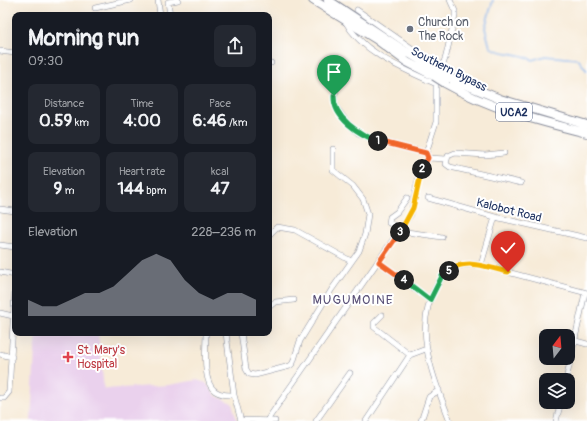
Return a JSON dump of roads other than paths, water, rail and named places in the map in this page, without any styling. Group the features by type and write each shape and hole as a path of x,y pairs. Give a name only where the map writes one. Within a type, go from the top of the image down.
{"highway":[{"name":"Southern Bypass","path":"312,0 376,39 407,62 437,74"},
{"name":"Southern Bypass","path":"328,0 437,74 496,106 532,118 587,133"},
{"name":"Southern Bypass","path":"449,81 500,99 587,125"}],"street":[{"path":"94,8 131,0"},
{"path":"158,0 160,12"},
{"path":"170,12 168,2 178,0"},
{"path":"268,419 402,230 411,214 418,180 427,156 436,122 437,74 456,16 450,0"},
{"path":"357,10 424,56 437,74"},
{"path":"0,51 12,53"},
{"path":"341,78 334,96 336,107 346,121 358,132 427,156 446,159"},
{"path":"241,336 246,369 249,374 290,366 293,363 300,341 362,243 368,214 366,204 360,193 333,170 333,149"},
{"path":"504,153 485,155 449,154 446,159 446,164 450,167 521,183"},
{"path":"407,198 401,208 388,219 391,224 402,230 442,237"},
{"name":"Kalobot Road","path":"428,198 495,217 587,238"},
{"path":"0,209 12,211"},
{"path":"481,265 495,217"},
{"path":"272,232 276,227 295,230 351,261"},
{"path":"0,245 12,247"},
{"path":"379,262 430,300"},
{"path":"450,421 426,349 425,320 430,300 442,276 453,268 467,263 481,265 586,293 568,373"},
{"path":"0,272 12,274"},
{"path":"272,304 275,302 294,300"},
{"path":"0,314 12,316"},
{"path":"382,315 374,323 374,327 410,355"},
{"path":"0,398 4,398 9,392 13,336"},
{"path":"206,336 207,375 209,384 214,391 221,394 234,395"},
{"path":"226,336 234,395 241,420 268,419 275,421"},
{"path":"576,341 587,344"},
{"path":"366,421 410,355 426,349"},
{"path":"0,354 12,357"},
{"path":"316,421 350,374"},
{"path":"421,421 429,397 439,390"},
{"path":"556,421 559,409"}],"waterway":[{"path":"493,0 485,28 490,47 500,52 522,55 532,60 545,56 578,59 587,71"},
{"path":"587,28 587,34"}],"place":[{"name":"Church on The Rock","path":"410,29"},
{"name":"St. Mary's Hospital","path":"68,357"}],"district":[{"name":"MUGUMOINE","path":"353,299"}]}
